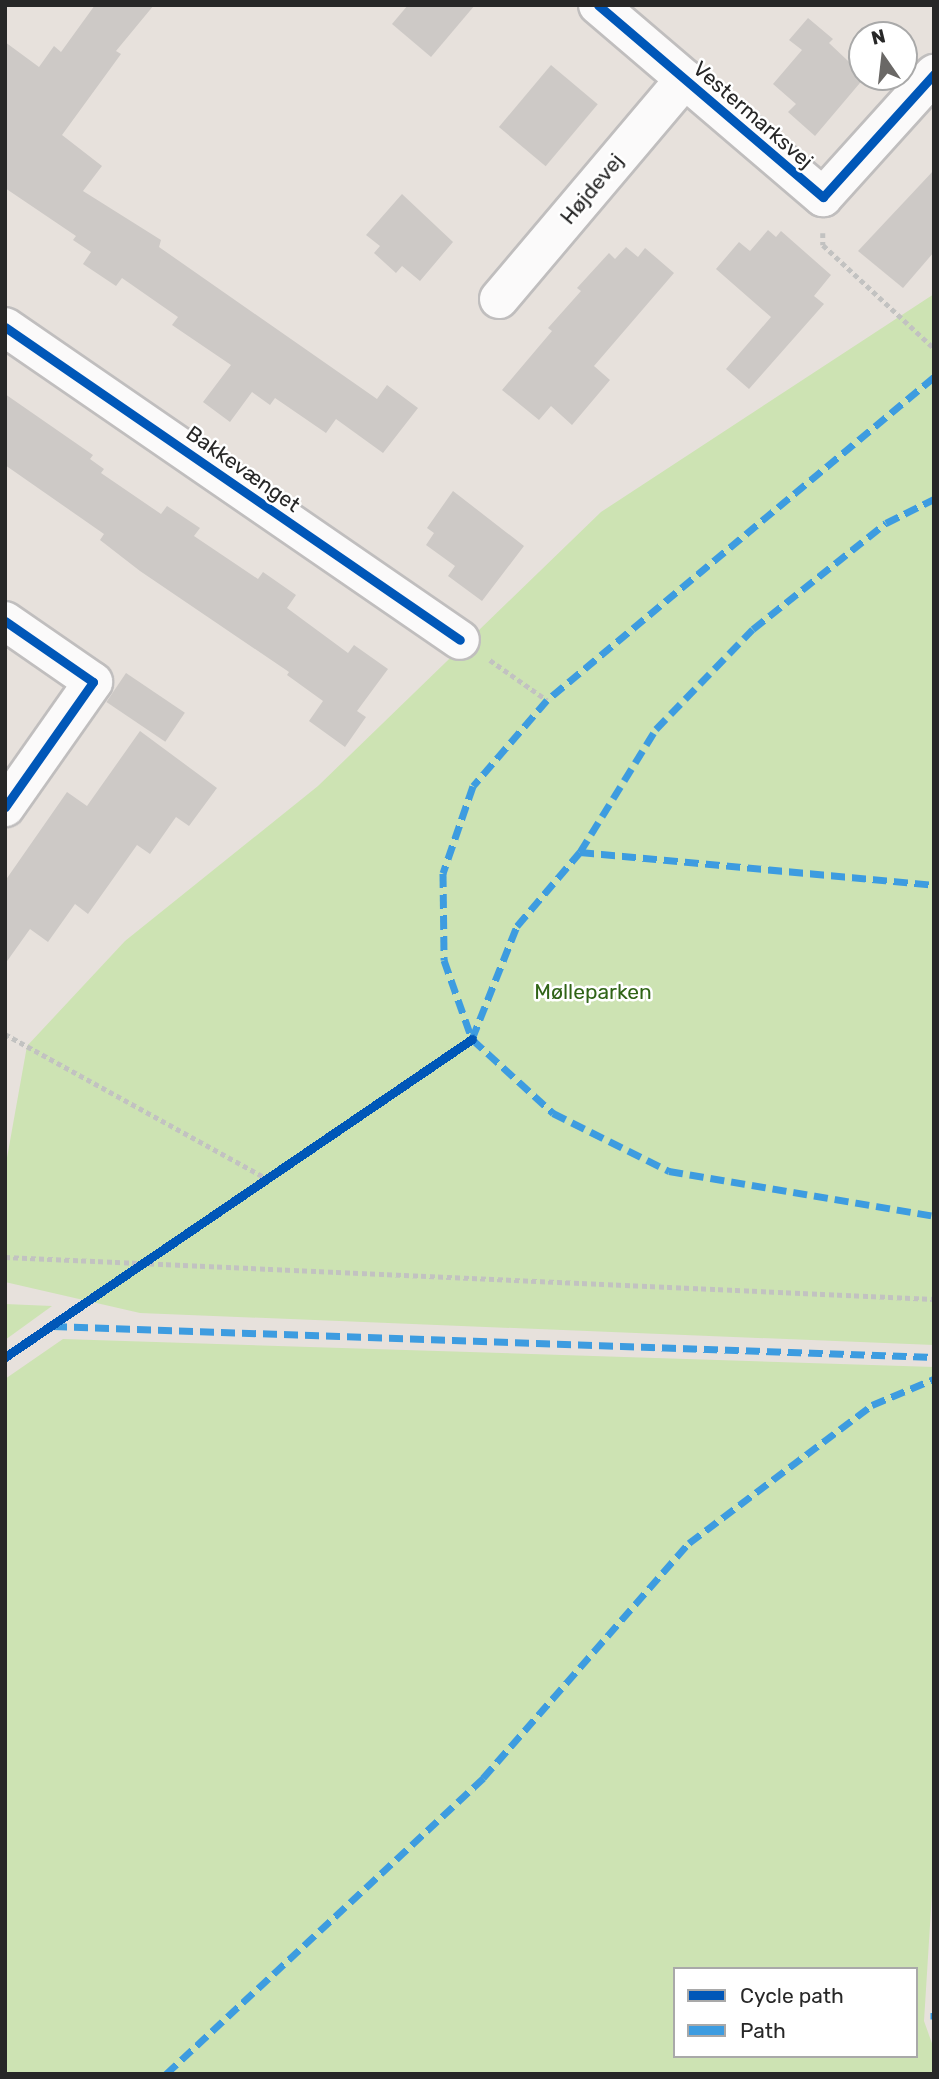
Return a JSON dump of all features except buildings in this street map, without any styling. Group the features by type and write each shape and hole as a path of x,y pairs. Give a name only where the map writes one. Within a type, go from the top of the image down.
{"street":[{"name":"Vestermarksvej","path":"598,5 823,197"},
{"path":"823,197 934,74"},
{"name":"Højdevej","path":"499,299 685,79"},
{"name":"Bakkevænget","path":"5,327 460,640"},
{"path":"5,621 93,682 5,807"}],"path":[{"path":"823,197 823,245 934,348"},
{"path":"460,640 547,700"},
{"path":"5,1034 266,1178"},
{"path":"256,1185 278,1170"},
{"path":"125,1273 158,1251"},
{"path":"5,1257 934,1299"}],"green space":[{"name":"Mølleparken","path":"934,294 934,1345 140,1313 5,1282 5,1169 27,1046 125,941 318,786 601,512"},
{"path":"5,1304 52,1306 5,1340"},
{"path":"63,1339 934,1367 934,1861 924,2021 934,2049 934,2074 5,2074 5,1379"}],"marked path":[{"path":"934,377 547,700 473,786 443,873 444,960 472,1039 553,1113 669,1171 934,1216"},
{"path":"472,1039 517,926 580,852 656,729 753,629 886,523 934,499"},
{"path":"580,852 934,885"},
{"path":"53,1326 934,1357"},
{"path":"166,2074 483,1778 689,1543 872,1405 934,1379"},
{"path":"934,2012 934,2019"}],"cycle path":[{"path":"598,5 823,197 934,74"},
{"path":"5,327 460,640"},
{"path":"5,621 93,682 5,807"},
{"path":"5,1357 472,1039"}]}
